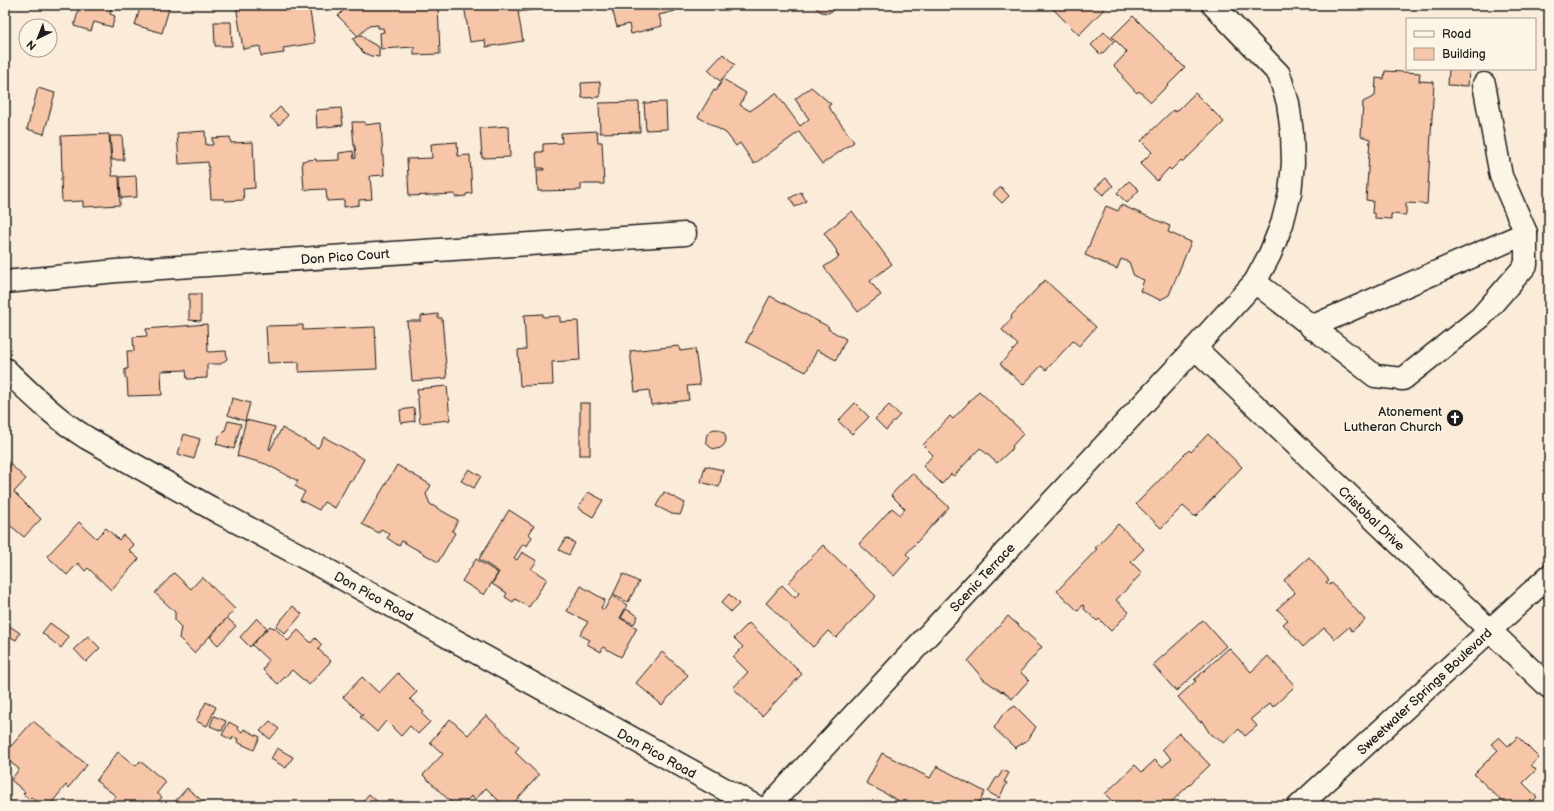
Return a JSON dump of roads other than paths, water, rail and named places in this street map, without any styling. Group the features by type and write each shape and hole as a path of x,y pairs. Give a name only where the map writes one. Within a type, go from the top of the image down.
{"street":[{"name":"Scenic Terrace","path":"769,806 1255,282 1270,254 1282,224 1290,193 1292,133 1288,103 1279,74 1213,5"},
{"path":"1255,282 1375,376 1403,379 1481,317 1526,264 1526,233 1501,176 1484,84"},
{"path":"1311,327 1526,233"},
{"name":"Don Pico Court","path":"5,282 116,270 685,234"},
{"name":"Cristobal Drive","path":"1195,348 1549,687"},
{"name":"Don Pico Road","path":"5,369 35,398 75,431 87,438 220,513 309,560 755,806"},
{"name":"Sweetwater Springs Boulevard","path":"1299,806 1549,576"}],"place":[{"name":"Atonement Lutheran Church","path":"1455,418"}]}
